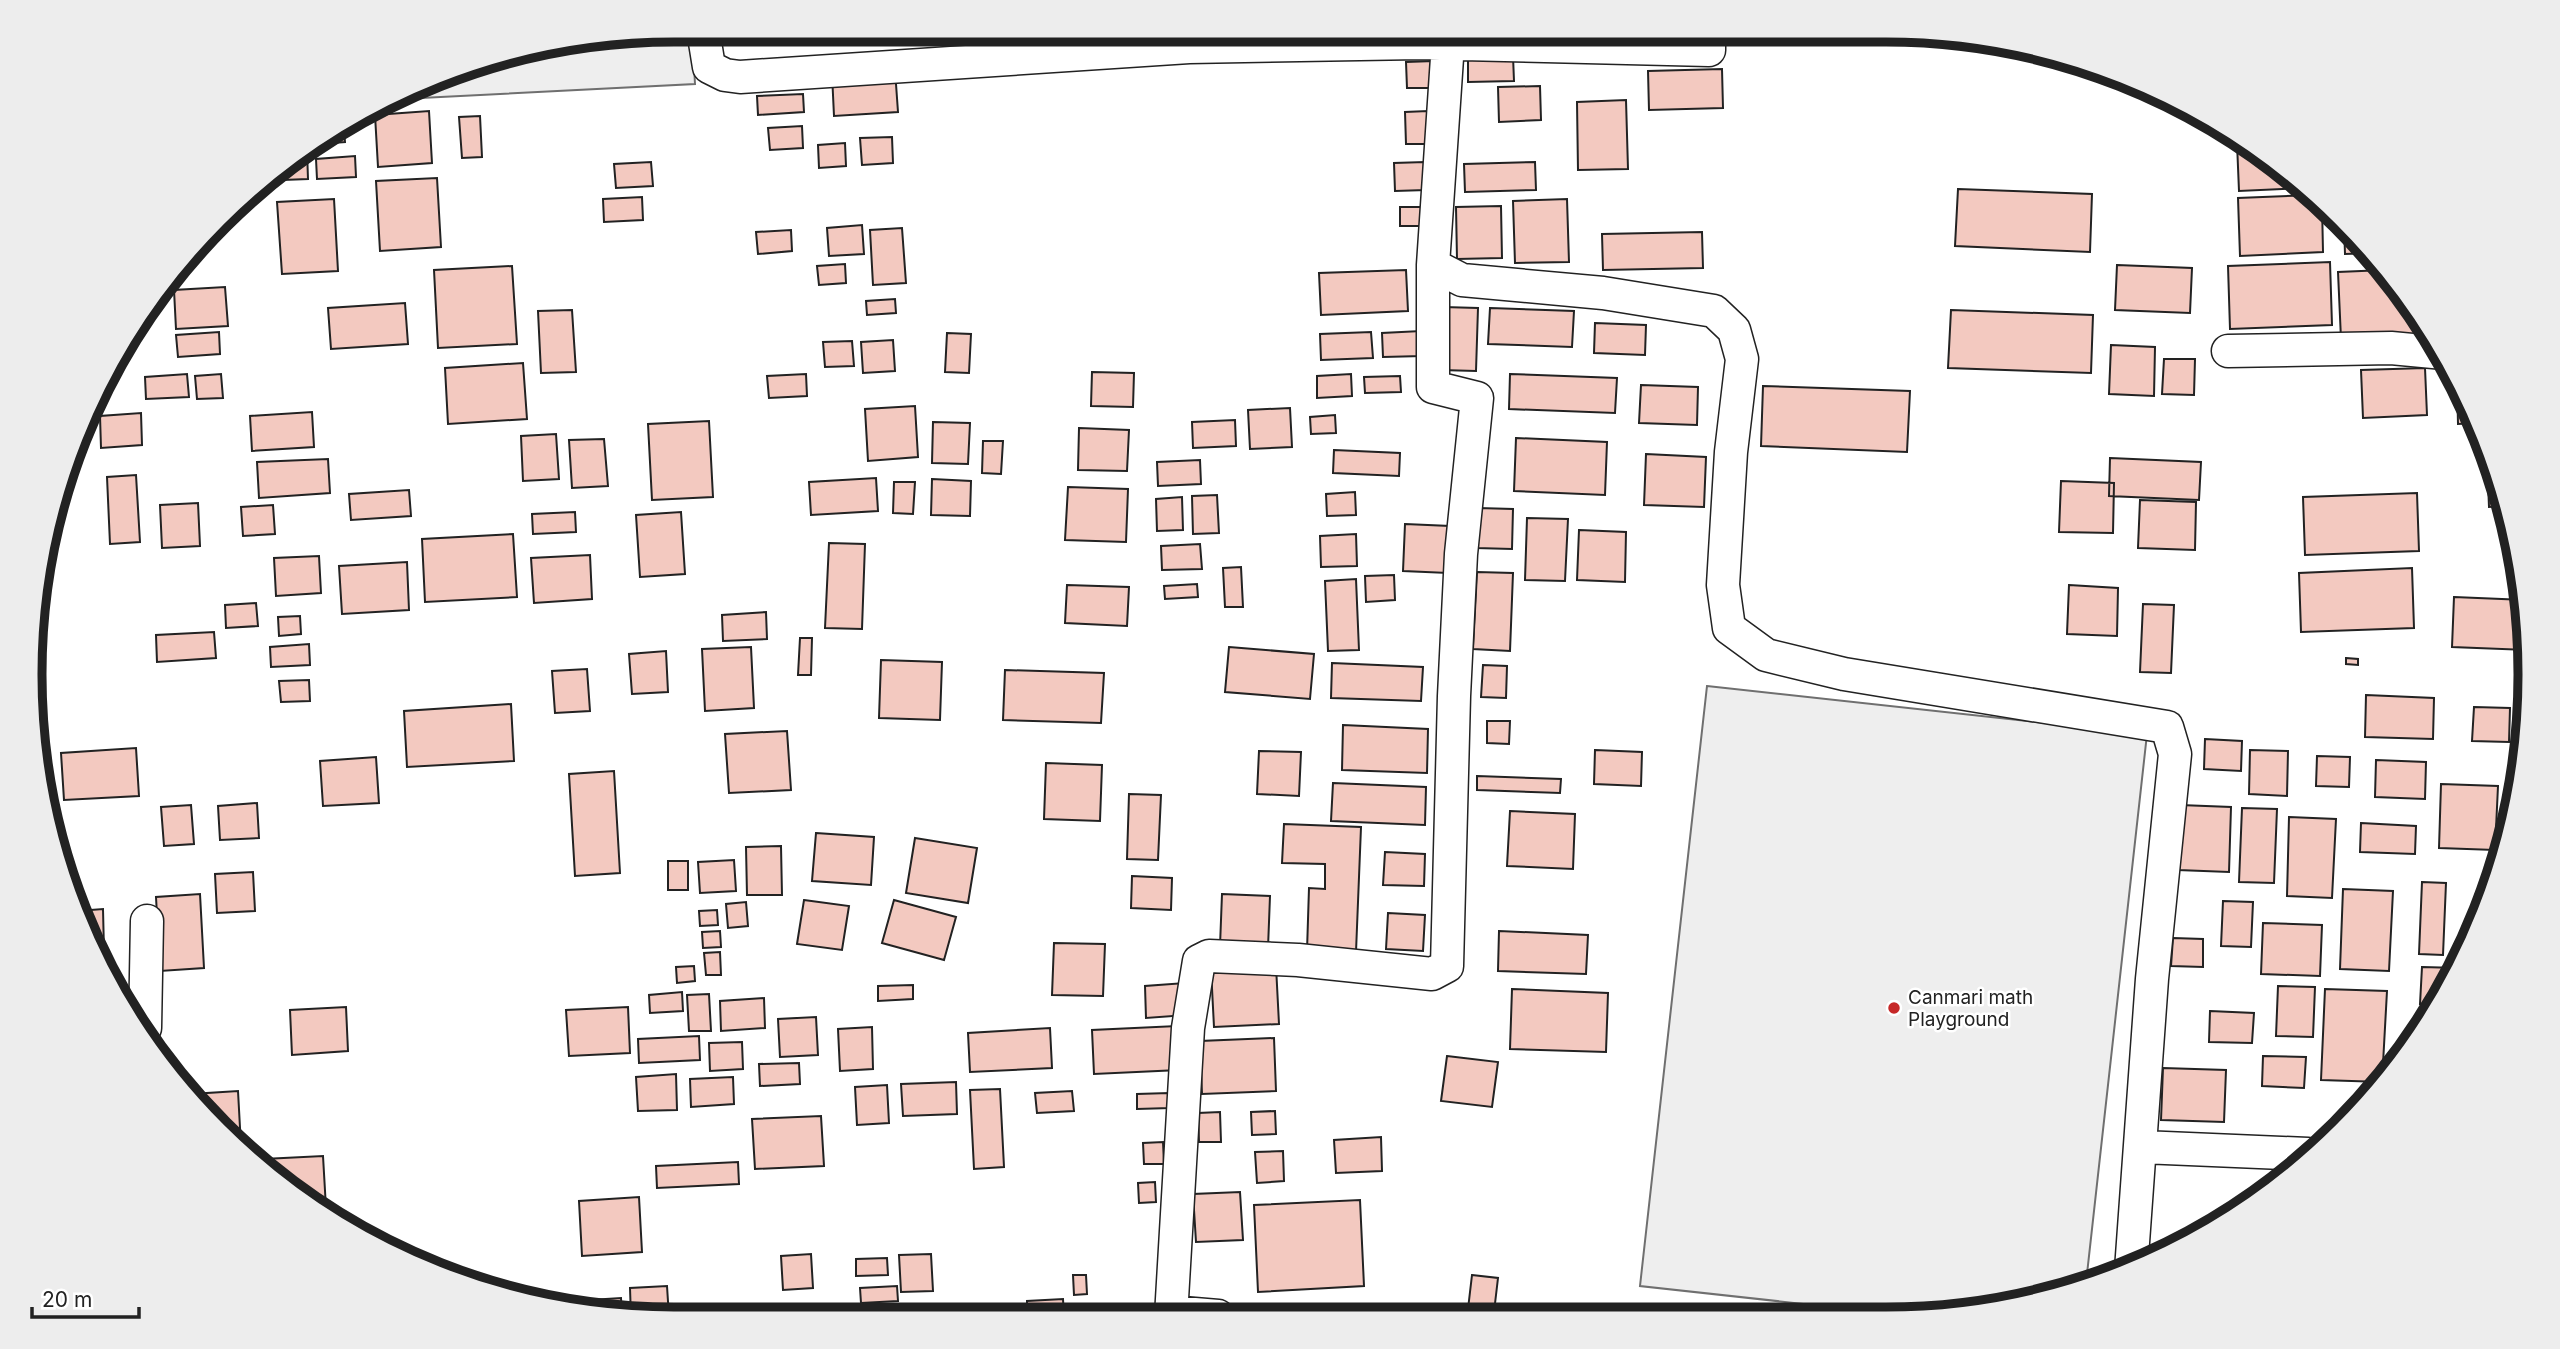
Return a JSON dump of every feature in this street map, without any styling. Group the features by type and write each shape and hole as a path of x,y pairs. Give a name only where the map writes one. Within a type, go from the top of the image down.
{"street":[{"path":"705,42 709,67 725,75 740,77 1266,42"},
{"path":"1430,42 1709,50 1709,42"},
{"path":"1171,1307 1188,1028 1199,961 1209,956 1286,960 1432,974 1447,966 1460,567 1477,398 1433,387 1433,265 1448,43"},
{"path":"1433,265 1462,280 1603,293 1714,311 1734,330 1742,359 1731,452 1723,585 1729,628 1766,655 1844,674 2167,727 2175,754 2152,979 2132,1257"},
{"path":"2228,351 2391,348 2429,352"},
{"path":"145,1020 147,921"},
{"path":"2142,1147 2299,1154"}],"shaded area":[{"path":"693,42 695,84 414,98 511,64 551,54 633,43"},
{"name":"Canmari math Playground","path":"1707,686 2147,734 2087,1274 2009,1295 1927,1306 1831,1307 1640,1286"}],"building":[{"path":"1513,56 1514,81 1468,82 1468,57"},
{"path":"1434,61 1434,88 1407,88 1406,62"},
{"path":"1722,69 1723,108 1649,110 1648,71"},
{"path":"895,70 898,112 834,116 832,74"},
{"path":"1540,86 1541,120 1499,122 1498,87"},
{"path":"803,94 804,112 758,115 757,96"},
{"path":"1626,100 1628,169 1578,170 1577,102"},
{"path":"429,111 432,163 378,167 375,118 381,115"},
{"path":"1428,111 1429,144 1406,144 1405,112"},
{"path":"480,116 482,157 462,158 459,117"},
{"path":"802,126 803,148 770,150 768,128"},
{"path":"344,136 345,142 333,143"},
{"path":"892,137 893,163 862,165 860,138"},
{"path":"845,143 846,166 819,168 818,145"},
{"path":"2237,149 2290,189 2239,191"},
{"path":"355,156 356,177 317,179 316,159"},
{"path":"307,160 308,179 283,178"},
{"path":"651,162 653,186 616,188 614,164"},
{"path":"1425,162 1426,190 1395,191 1394,163"},
{"path":"1535,162 1536,190 1465,192 1464,164"},
{"path":"437,178 441,247 380,251 376,181"},
{"path":"1958,189 2092,194 2090,252 1955,246"},
{"path":"2299,196 2322,217 2323,252 2240,256 2238,198"},
{"path":"642,197 643,220 604,222 603,199"},
{"path":"334,199 338,271 282,274 277,202"},
{"path":"1567,199 1569,262 1515,263 1513,201"},
{"path":"1501,206 1502,258 1457,259 1456,207"},
{"path":"1400,207 1425,207 1425,226 1400,226"},
{"path":"862,225 864,254 829,256 827,228"},
{"path":"902,228 906,283 873,285 870,230"},
{"path":"791,230 792,251 758,254 756,232"},
{"path":"1702,232 1703,268 1603,270 1602,234"},
{"path":"2345,239 2358,254 2345,254"},
{"path":"2330,262 2332,325 2230,329 2228,266"},
{"path":"845,264 846,283 819,285 817,266"},
{"path":"2117,265 2192,268 2190,313 2115,310"},
{"path":"512,266 517,344 438,348 434,270"},
{"path":"1406,270 1408,311 1321,315 1319,273"},
{"path":"2372,271 2411,323 2414,336 2341,339 2338,272"},
{"path":"225,287 228,326 176,329 174,290"},
{"path":"895,299 896,313 867,315 866,301"},
{"path":"405,303 408,344 331,349 328,308"},
{"path":"1443,307 1478,308 1476,371 1441,370"},
{"path":"1490,308 1574,311 1572,347 1488,344"},
{"path":"572,310 576,372 541,373 538,311"},
{"path":"1951,310 2093,315 2091,373 1948,368"},
{"path":"1595,323 1646,325 1645,355 1594,353"},
{"path":"1421,331 1422,356 1383,357 1382,333"},
{"path":"219,332 220,354 178,357 176,335"},
{"path":"1371,332 1373,358 1321,360 1320,334"},
{"path":"947,333 971,334 969,373 945,372"},
{"path":"893,340 895,371 863,373 861,342"},
{"path":"852,341 854,366 825,367 823,342"},
{"path":"2111,345 2155,347 2154,396 2109,394"},
{"path":"2164,359 2195,359 2194,395 2162,394"},
{"path":"523,363 527,419 448,424 445,368"},
{"path":"2425,368 2427,415 2363,418 2361,370"},
{"path":"1092,372 1134,373 1133,407 1091,406"},
{"path":"187,374 189,397 146,399 145,377"},
{"path":"221,374 223,398 197,399 195,376"},
{"path":"806,374 807,396 769,398 767,376"},
{"path":"1351,374 1352,396 1317,398 1317,376"},
{"path":"1510,374 1617,378 1615,413 1509,409"},
{"path":"1400,376 1401,392 1365,393 1364,377"},
{"path":"1641,385 1698,387 1697,425 1639,423"},
{"path":"1763,386 1910,391 1907,452 1761,446"},
{"path":"2458,405 2466,424 2458,424"},
{"path":"915,406 918,457 868,461 865,409"},
{"path":"1290,408 1292,447 1250,449 1248,410"},
{"path":"312,412 314,447 252,451 250,416"},
{"path":"141,413 142,445 101,448 100,416"},
{"path":"1335,415 1336,433 1311,434 1310,417"},
{"path":"1235,420 1236,446 1193,448 1192,422"},
{"path":"709,421 713,497 652,500 648,424"},
{"path":"933,422 970,423 968,464 932,463"},
{"path":"1079,428 1129,430 1127,471 1078,470"},
{"path":"556,434 559,479 523,481 521,436"},
{"path":"1516,438 1607,442 1605,495 1514,491"},
{"path":"604,439 608,486 572,488 569,440"},
{"path":"983,441 1003,441 1001,474 982,473"},
{"path":"1334,450 1400,453 1399,476 1333,473"},
{"path":"1646,454 1706,457 1704,507 1644,505"},
{"path":"2110,458 2201,462 2199,500 2109,496"},
{"path":"328,459 330,493 259,498 257,462"},
{"path":"1200,460 1201,484 1158,486 1157,462"},
{"path":"136,475 140,542 110,544 107,477"},
{"path":"876,478 878,511 811,515 809,482"},
{"path":"932,479 971,481 970,516 931,515"},
{"path":"2061,481 2114,483 2113,533 2059,532"},
{"path":"894,482 915,482 913,514 893,513"},
{"path":"2488,485 2495,507 2489,507"},
{"path":"1068,487 1128,489 1126,542 1065,540"},
{"path":"409,490 411,516 351,520 349,494"},
{"path":"1355,492 1356,515 1327,516 1326,494"},
{"path":"2417,493 2419,551 2305,555 2303,497"},
{"path":"1217,495 1219,533 1193,534 1192,496"},
{"path":"1182,497 1183,530 1157,531 1156,499"},
{"path":"2140,500 2196,502 2195,550 2138,548"},
{"path":"198,503 200,546 162,548 160,505"},
{"path":"273,505 275,534 243,536 241,507"},
{"path":"1478,508 1513,509 1512,549 1476,548"},
{"path":"575,512 576,532 533,534 532,514"},
{"path":"681,512 685,574 640,577 636,515"},
{"path":"1527,518 1568,519 1565,581 1525,580"},
{"path":"1405,524 1450,526 1448,573 1403,571"},
{"path":"1579,530 1626,532 1625,582 1577,580"},
{"path":"513,534 517,597 425,602 422,539"},
{"path":"1356,534 1357,566 1321,567 1320,536"},
{"path":"829,543 865,544 862,629 825,628"},
{"path":"1200,544 1202,569 1162,570 1161,546"},
{"path":"590,555 592,599 534,603 531,558"},
{"path":"319,556 321,593 276,596 274,558"},
{"path":"407,562 409,610 342,614 339,566"},
{"path":"1241,567 1243,607 1225,607 1223,568"},
{"path":"2412,568 2414,628 2301,632 2299,573"},
{"path":"1477,572 1513,573 1510,651 1473,649"},
{"path":"1394,575 1395,600 1366,602 1365,576"},
{"path":"1356,579 1359,650 1328,651 1325,581"},
{"path":"1197,584 1198,597 1165,599 1164,586"},
{"path":"1067,585 1129,587 1127,626 1065,623"},
{"path":"2069,585 2118,588 2117,636 2067,634"},
{"path":"2454,597 2514,600 2517,650 2452,647"},
{"path":"256,603 258,626 226,628 225,605"},
{"path":"2143,604 2174,605 2171,673 2140,672"},
{"path":"766,612 767,639 723,641 722,615"},
{"path":"300,616 301,634 279,636 278,617"},
{"path":"214,632 216,658 157,662 156,635"},
{"path":"800,638 812,638 811,675 798,675"},
{"path":"309,644 310,665 271,667 270,647"},
{"path":"751,647 754,708 705,711 702,649"},
{"path":"1229,647 1314,654 1310,699 1225,692"},
{"path":"666,651 668,692 632,694 629,654"},
{"path":"2346,658 2358,659 2358,665 2346,664"},
{"path":"881,660 942,662 940,720 879,718"},
{"path":"1332,663 1423,667 1421,701 1331,698"},
{"path":"1483,665 1507,666 1506,698 1481,697"},
{"path":"587,669 590,711 555,713 552,671"},
{"path":"1005,670 1104,673 1101,723 1003,720"},
{"path":"309,680 310,701 281,702 279,681"},
{"path":"2366,695 2434,698 2433,739 2365,737"},
{"path":"511,704 514,761 407,767 404,711"},
{"path":"2474,707 2510,708 2509,742 2472,741"},
{"path":"1487,721 1510,721 1509,744 1487,743"},
{"path":"1343,725 1428,729 1427,773 1342,770"},
{"path":"787,731 791,790 729,793 725,734"},
{"path":"2205,739 2242,741 2241,771 2204,769"},
{"path":"136,748 139,796 64,800 61,753"},
{"path":"1595,750 1642,752 1641,786 1594,784"},
{"path":"2250,750 2288,751 2287,796 2249,794"},
{"path":"1259,751 1301,752 1299,796 1257,794"},
{"path":"2317,756 2350,757 2349,787 2316,786"},
{"path":"376,757 379,803 323,806 320,761"},
{"path":"2376,760 2426,762 2425,799 2375,797"},
{"path":"1046,763 1102,765 1100,821 1044,819"},
{"path":"614,771 620,873 575,876 569,774"},
{"path":"1477,776 1561,779 1560,793 1477,790"},
{"path":"1333,783 1426,787 1425,825 1331,821"},
{"path":"2441,784 2498,786 2495,840 2492,850 2439,848"},
{"path":"1129,794 1161,795 1158,860 1127,859"},
{"path":"257,803 259,838 220,840 218,806"},
{"path":"191,805 194,844 164,846 161,807"},
{"path":"2180,805 2231,807 2229,872 2178,870"},
{"path":"2242,808 2277,809 2274,883 2239,882"},
{"path":"1510,811 1575,814 1573,869 1507,866"},
{"path":"2289,817 2336,819 2332,898 2287,896"},
{"path":"2361,823 2416,826 2415,854 2360,852"},
{"path":"1284,824 1361,827 1356,952 1307,951 1309,888 1325,889 1325,864 1282,863"},
{"path":"816,833 874,837 871,885 812,881"},
{"path":"915,838 977,848 968,903 906,893"},
{"path":"781,846 782,895 747,895 746,847"},
{"path":"1385,852 1425,854 1424,886 1383,885"},
{"path":"734,860 736,891 700,893 698,862"},
{"path":"668,861 688,861 688,890 668,890"},
{"path":"253,872 255,911 217,913 215,874"},
{"path":"1132,876 1172,878 1171,910 1131,908"},
{"path":"2422,882 2446,883 2443,955 2419,954"},
{"path":"2343,889 2393,891 2389,971 2340,969"},
{"path":"200,894 204,968 160,971 156,897"},
{"path":"1222,894 1270,896 1268,948 1220,946"},
{"path":"804,900 849,906 842,950 797,944"},
{"path":"894,900 956,917 944,960 882,943"},
{"path":"2223,901 2253,902 2251,947 2221,946"},
{"path":"746,902 748,926 728,928 726,904"},
{"path":"103,909 104,947 90,917 88,910"},
{"path":"717,910 718,925 700,926 699,911"},
{"path":"1388,913 1425,915 1423,951 1386,949"},
{"path":"2263,923 2322,925 2320,976 2261,974"},
{"path":"720,931 721,947 703,948 702,932"},
{"path":"1499,931 1588,935 1586,974 1498,971"},
{"path":"2173,938 2203,939 2203,967 2171,966"},
{"path":"1054,943 1105,944 1103,996 1052,995"},
{"path":"720,952 721,975 706,975 704,953"},
{"path":"694,966 695,981 677,983 676,967"},
{"path":"1276,966 1279,1024 1214,1027 1211,969"},
{"path":"2422,967 2446,968 2425,1004 2420,1004"},
{"path":"1185,983 1187,1015 1146,1018 1145,986"},
{"path":"913,985 913,999 878,1001 878,986"},
{"path":"2278,986 2315,987 2313,1037 2276,1036"},
{"path":"1512,989 1608,993 1606,1052 1510,1049"},
{"path":"2325,989 2387,991 2383,1065 2369,1082 2321,1080"},
{"path":"682,992 683,1011 650,1013 649,995"},
{"path":"709,994 711,1031 689,1031 687,995"},
{"path":"764,998 765,1028 721,1031 720,1001"},
{"path":"346,1007 348,1051 292,1055 290,1010"},
{"path":"628,1007 630,1053 569,1056 566,1010"},
{"path":"2210,1011 2254,1013 2252,1043 2209,1042"},
{"path":"816,1017 818,1055 780,1057 778,1019"},
{"path":"1177,1026 1179,1070 1094,1074 1092,1030"},
{"path":"872,1027 873,1069 840,1071 838,1029"},
{"path":"1050,1028 1052,1068 970,1072 968,1033"},
{"path":"699,1036 700,1060 639,1063 638,1039"},
{"path":"1274,1038 1276,1091 1202,1094 1200,1041"},
{"path":"742,1042 743,1069 710,1071 709,1043"},
{"path":"1447,1056 1498,1062 1492,1107 1441,1101"},
{"path":"2263,1056 2306,1057 2304,1088 2262,1086"},
{"path":"799,1063 800,1084 760,1086 759,1064"},
{"path":"2163,1068 2226,1070 2224,1122 2161,1120"},
{"path":"676,1074 677,1110 638,1111 636,1077"},
{"path":"733,1077 734,1104 691,1107 690,1079"},
{"path":"956,1082 957,1114 903,1116 901,1084"},
{"path":"887,1085 889,1123 857,1125 855,1087"},
{"path":"1000,1089 1004,1167 974,1169 970,1090"},
{"path":"238,1091 240,1134 227,1122 200,1093"},
{"path":"1072,1091 1074,1111 1037,1113 1035,1093"},
{"path":"1169,1093 1170,1108 1137,1109 1137,1094"},
{"path":"1275,1111 1276,1134 1252,1135 1251,1112"},
{"path":"1220,1112 1221,1142 1199,1142 1198,1113"},
{"path":"821,1116 824,1166 755,1169 752,1119"},
{"path":"1381,1137 1382,1171 1336,1173 1334,1140"},
{"path":"1163,1142 1164,1164 1144,1164 1143,1143"},
{"path":"1283,1151 1284,1181 1257,1183 1255,1152"},
{"path":"323,1156 326,1202 289,1176 268,1159"},
{"path":"738,1162 739,1184 657,1188 656,1166"},
{"path":"1155,1182 1156,1202 1139,1203 1138,1183"},
{"path":"1240,1192 1243,1240 1196,1242 1193,1194"},
{"path":"639,1197 642,1252 582,1256 579,1201"},
{"path":"1360,1200 1364,1286 1258,1292 1254,1205"},
{"path":"811,1254 813,1288 783,1290 781,1256"},
{"path":"931,1254 933,1291 901,1292 899,1255"},
{"path":"887,1258 888,1275 856,1276 856,1259"},
{"path":"1073,1275 1086,1275 1087,1294 1074,1295"},
{"path":"1472,1275 1498,1278 1495,1307 1468,1307"},
{"path":"667,1286 668,1307 631,1306 630,1288"},
{"path":"897,1286 898,1301 861,1303 860,1288"},
{"path":"621,1298 621,1305 592,1302 590,1300"},
{"path":"1063,1299 1063,1307 1027,1307 1027,1301"}],"place":[{"name":"Canmari math Playground","path":"1894,1008"}]}
